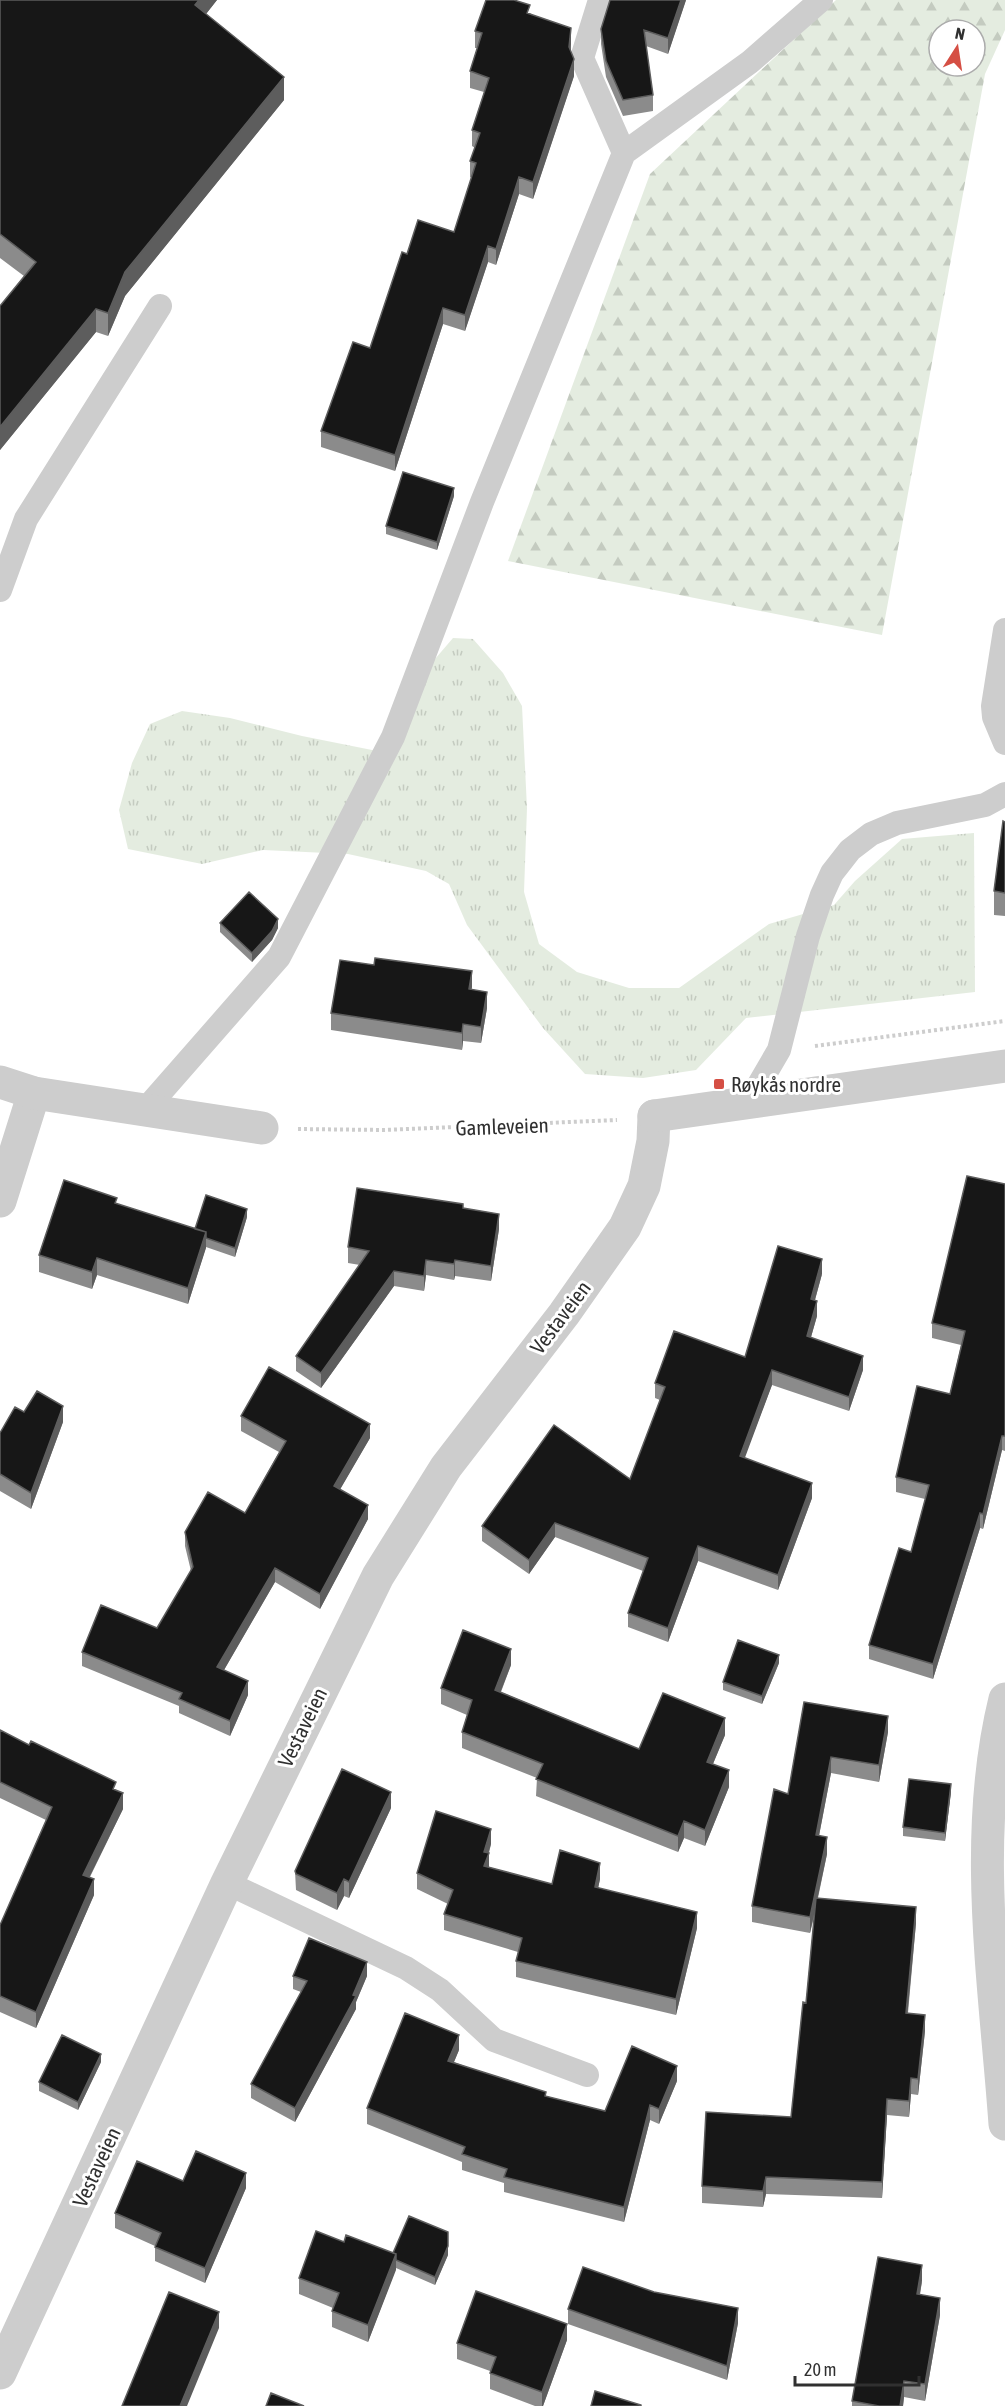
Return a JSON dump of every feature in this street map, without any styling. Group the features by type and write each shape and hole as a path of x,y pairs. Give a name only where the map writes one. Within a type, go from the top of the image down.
{"street":[{"path":"654,1116 747,1105 1005,1066"},
{"path":"0,1082 34,1093 262,1128"},
{"path":"0,1201 34,1093"},
{"name":"Vestaveien","path":"0,2373 227,1883 308,1714 396,1546 446,1467 564,1314 635,1209 649,1166 654,1116"},
{"path":"1005,1699 992,1773 988,1842 990,1930 1005,2124"}],"lane":[{"path":"600,0 582,58 624,153"},
{"path":"145,1110 279,957 393,737 482,502 624,153 750,62 822,0"},
{"path":"0,590 26,519 160,306"},
{"path":"1005,630 993,706 994,717 1005,743"},
{"path":"747,1105 779,1050 802,957 822,895 832,873 850,850 871,834 897,824 976,807 1005,794"},
{"path":"227,1883 406,1968 440,1990 494,2040 587,2074"}],"path":[{"path":"779,1050 1005,1021"},
{"name":"Gamleveien","path":"262,1128 384,1131 559,1124 654,1116"}],"green space":[{"path":"836,0 1005,0 1005,30 987,70 987,18 927,18 927,78 984,78 882,635 508,561 650,174"},
{"path":"453,638 473,639 503,673 522,706 527,808 524,892 539,944 577,972 629,988 679,988 769,924 834,905 855,881 902,839 974,833 975,992 746,1018 696,1070 643,1078 585,1074 543,1028 467,925 449,884 426,871 348,854 263,850 202,864 128,849 119,810 132,763 150,724 182,711 230,718 302,736 392,754 429,666"}],"building":[{"path":"0,0 199,0 195,5 284,77 125,272 108,313 96,309 0,427 0,306 36,262 0,234"},
{"path":"486,0 514,0 530,5 527,13 571,28 569,47 574,59 533,182 519,177 496,249 488,246 465,315 443,308 395,455 321,431 353,342 370,348 402,252 407,254 418,220 454,232 476,163 470,161 480,133 472,130 489,78 470,71 482,33 475,31"},
{"path":"610,0 681,0 668,38 644,30 653,95 623,100 606,61 601,29"},
{"path":"403,472 454,488 437,542 386,526"},
{"path":"1003,821 1005,822 1005,893 994,891"},
{"path":"249,892 278,919 272,931 252,953 220,923"},
{"path":"375,958 472,971 469,989 487,992 481,1027 463,1024 462,1033 331,1013 340,960 374,965"},
{"path":"967,1176 1005,1184 1005,1436 1002,1436 983,1514 980,1513 933,1664 869,1645 899,1548 911,1552 929,1485 896,1477 917,1386 950,1394 965,1331 932,1323"},
{"path":"64,1180 117,1198 115,1203 206,1232 188,1288 97,1258 92,1272 39,1255"},
{"path":"357,1188 463,1204 463,1208 499,1214 491,1266 455,1260 454,1264 426,1260 424,1276 394,1271 321,1373 296,1356 369,1251 348,1247"},
{"path":"206,1195 247,1209 235,1248 206,1238 206,1232 195,1229"},
{"path":"778,1246 822,1259 811,1299 817,1301 807,1336 863,1356 849,1397 772,1370 740,1456 812,1483 778,1575 698,1546 668,1628 628,1613 648,1558 555,1523 529,1560 482,1526 554,1425 630,1479 665,1387 655,1383 674,1331 745,1357"},
{"path":"269,1367 370,1424 334,1486 368,1505 320,1594 275,1568 217,1667 248,1681 230,1721 179,1699 182,1693 82,1652 101,1605 157,1628 193,1567 185,1532 208,1492 245,1513 286,1441 241,1416"},
{"path":"37,1391 63,1406 31,1493 0,1474 0,1433 15,1407 24,1412"},
{"path":"463,1630 511,1649 495,1690 639,1749 663,1693 725,1718 707,1762 729,1770 705,1830 684,1821 678,1836 536,1779 543,1764 462,1732 472,1700 441,1688"},
{"path":"738,1640 779,1655 762,1696 723,1682"},
{"path":"804,1702 888,1716 879,1765 831,1757 816,1835 827,1837 810,1917 752,1906 774,1789 788,1794"},
{"path":"0,1730 29,1745 31,1741 116,1782 113,1789 123,1793 83,1875 94,1879 36,2012 0,1996 0,1925 52,1807 0,1782"},
{"path":"342,1769 391,1792 349,1882 344,1879 337,1893 296,1874 295,1871"},
{"path":"909,1779 951,1784 945,1833 903,1827"},
{"path":"436,1811 491,1829 484,1852 489,1853 484,1866 552,1884 560,1850 600,1863 595,1887 697,1912 676,1999 516,1961 522,1938 444,1914 453,1890 417,1873"},
{"path":"816,1898 916,1907 906,2013 925,2015 918,2079 911,2078 909,2101 887,2099 882,2182 766,2177 763,2191 702,2186 706,2112 791,2117 803,2002 806,2003"},
{"path":"309,1938 367,1962 353,1995 356,1996 295,2108 251,2084 307,1981 293,1976"},
{"path":"405,2013 459,2035 448,2061 546,2092 545,2096 605,2111 632,2046 677,2066 659,2109 650,2105 624,2207 504,2177 507,2169 462,2154 465,2147 367,2108"},
{"path":"62,2035 101,2054 78,2102 39,2082"},
{"path":"196,2151 246,2173 205,2268 155,2247 161,2233 115,2213 137,2161 183,2181"},
{"path":"409,2216 448,2232 448,2246 435,2277 396,2260 396,2254 393,2253"},
{"path":"316,2231 344,2242 346,2235 396,2254 368,2325 332,2311 339,2293 299,2278"},
{"path":"878,2257 922,2265 917,2294 940,2298 925,2384 904,2381 900,2406 879,2406 852,2401"},
{"path":"583,2267 654,2292 738,2308 727,2366 568,2309"},
{"path":"476,2291 567,2324 542,2392 490,2373 496,2357 457,2343"},
{"path":"169,2292 219,2312 180,2406 122,2406"},
{"path":"595,2391 641,2405 641,2406 591,2406"},
{"path":"271,2393 304,2406 266,2406"}],"place":[{"name":"Røykås nordre","path":"719,1084"}]}
